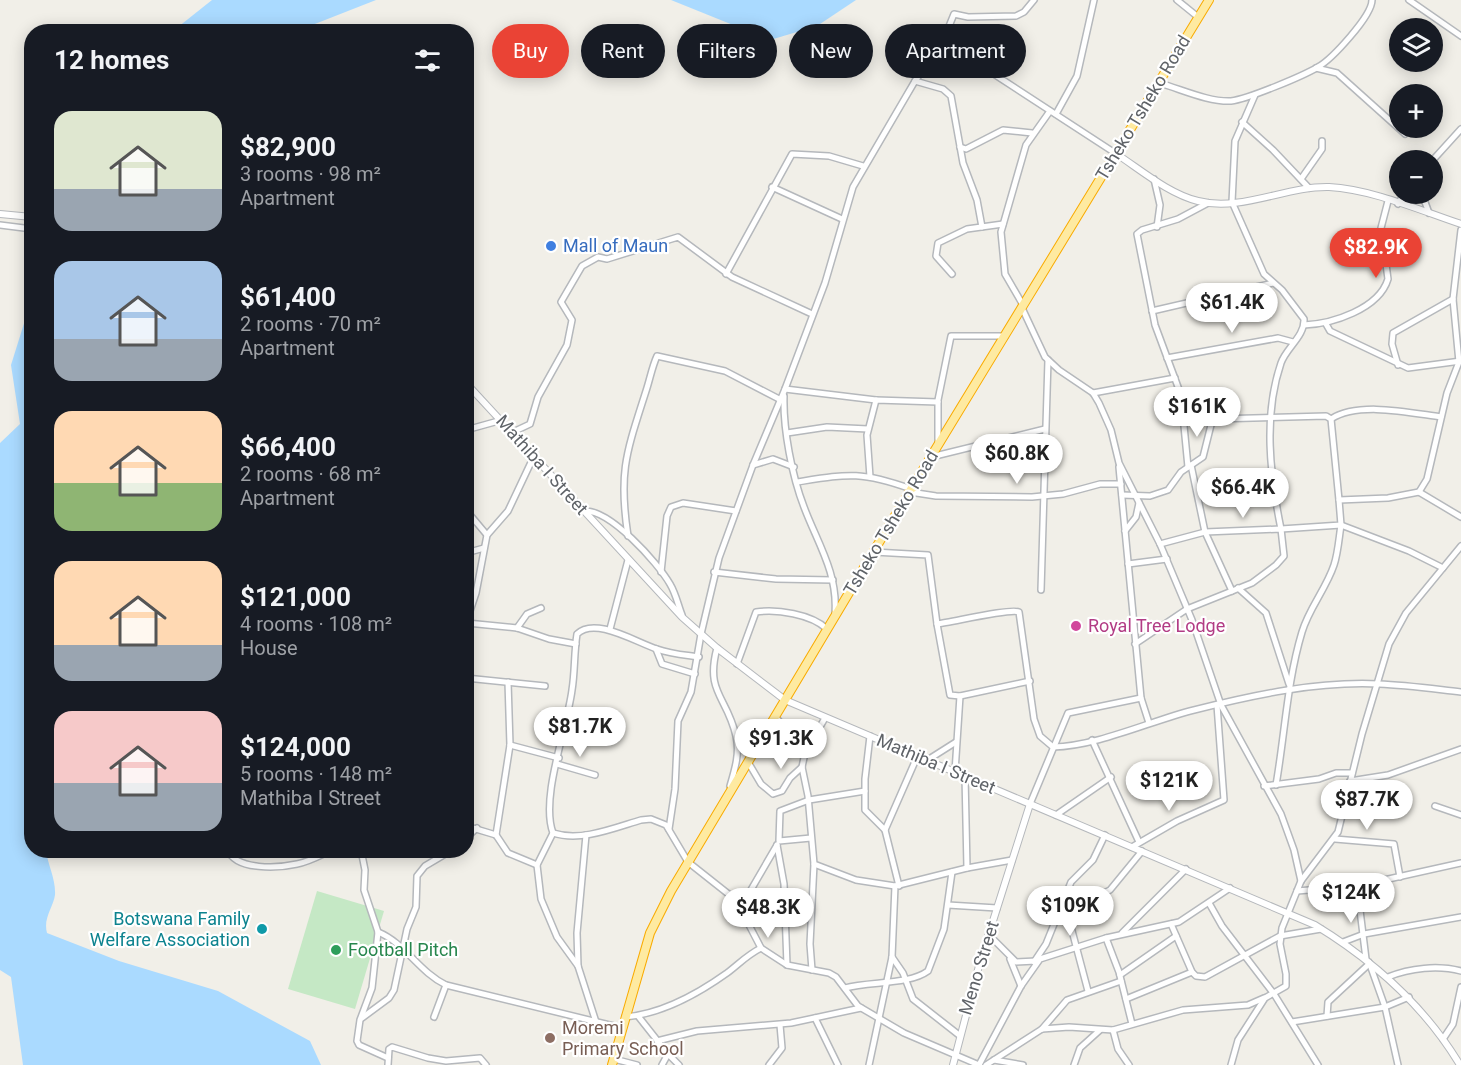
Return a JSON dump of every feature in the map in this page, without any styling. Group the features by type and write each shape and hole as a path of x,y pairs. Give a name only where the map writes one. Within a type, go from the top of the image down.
{"highway":[{"name":"Tsheko Tsheko Road","path":"613,1062 650,933 688,862 1208,0"}],"street":[{"path":"951,24 956,13 968,17 1016,16 1024,12 1034,0"},
{"path":"1094,0 1077,76 1053,112 1032,133 1020,159 1001,239 1003,265 1008,281 1023,307 1036,341 1048,360 1093,393 1111,430 1119,463 1134,644 1141,698 1149,723"},
{"path":"1177,0 1198,17"},
{"path":"1159,83 1219,100 1233,100 1256,94 1316,68 1366,16 1372,0"},
{"path":"1409,0 1461,36"},
{"path":"1316,68 1337,73 1389,120"},
{"path":"669,829 675,789 678,721 689,698 695,674 714,572 753,465 781,400 825,283 842,219 863,166 917,78"},
{"path":"1000,78 1177,193 1208,203 1232,202 1309,188 1344,189 1388,201 1381,228 1388,279 1386,286 1365,306 1326,324 1304,326"},
{"path":"915,81 948,92 957,122 963,164 977,200 982,227"},
{"path":"1134,644 1187,609 1252,583 1282,559 1284,552 1270,449 1271,415 1281,363 1304,326 1301,315 1262,270 1232,202 1234,152 1242,122 1256,94"},
{"path":"1242,122 1309,188"},
{"path":"1442,150 1461,129"},
{"path":"960,147 966,149 1002,130 1032,133"},
{"path":"1301,179 1322,148 1322,141"},
{"path":"726,274 772,187 795,153 830,156 863,166"},
{"path":"1153,177 1160,205 1158,226"},
{"path":"772,187 842,219"},
{"path":"1208,203 1187,215 1142,230 1137,234 1152,311 1175,378 1185,422 1190,466 1205,532 1232,591"},
{"path":"1398,204 1461,224"},
{"path":"1426,204 1429,213"},
{"path":"0,214 24,216"},
{"path":"952,274 936,256 936,246 945,239 967,229 1003,224"},
{"path":"0,225 24,228"},
{"path":"1419,492 1427,479 1441,417 1460,361 1454,299 1461,230"},
{"path":"513,432 530,424 538,397 567,345 572,320 561,302 582,266 598,257 614,257 676,236 726,274 812,315"},
{"path":"1152,311 1273,283"},
{"path":"1398,364 1392,344 1393,333 1454,299"},
{"path":"1326,324 1330,331 1410,369 1460,361"},
{"path":"938,446 938,402 952,335 1005,336"},
{"path":"1167,358 1278,338 1293,342"},
{"path":"628,536 622,479 633,426 657,356 725,371 781,400"},
{"path":"1041,590 1048,360"},
{"path":"1093,393 1175,378"},
{"path":"785,389 876,400 938,402"},
{"path":"785,389 787,433 797,482 803,505 824,549 833,580 836,600 834,617"},
{"name":"Mathiba I Street","path":"474,391 682,617 717,648 785,700 1321,928 1388,976 1409,997 1443,1039 1460,1065"},
{"path":"870,477 868,429 876,400"},
{"path":"1122,495 1138,499 1165,492 1190,466 1203,457 1211,425 1216,419 1271,415 1331,418 1342,414 1380,410 1441,417"},
{"path":"1276,785 1284,739 1289,688 1303,629 1333,568 1341,525 1331,418"},
{"path":"474,428 502,420"},
{"path":"787,433 827,427 868,429"},
{"path":"932,457 1045,429"},
{"path":"474,601 487,535 508,511 534,456"},
{"path":"753,465 773,459 794,466"},
{"path":"1119,463 1167,560 1187,609 1219,705 1281,814 1290,837 1301,881"},
{"path":"797,482 843,474 870,477 911,491 936,496 1044,496 1064,494 1088,486 1121,484"},
{"path":"1339,500 1388,498 1419,492 1461,518"},
{"path":"1125,531 1136,517 1138,499"},
{"path":"661,572 667,516 671,507 683,503 736,511"},
{"path":"583,511 592,510 601,514 628,536 661,572 673,589 682,617"},
{"path":"474,520 487,535"},
{"path":"1160,544 1205,532 1341,525 1409,551 1443,568"},
{"path":"1042,1029 1069,1027 1113,1030 1183,1010 1248,1005 1282,990 1287,981 1280,936 1287,912 1301,881 1335,839 1394,632 1461,546"},
{"path":"474,551 484,548"},
{"path":"874,552 928,555 949,694 960,696 1030,681"},
{"path":"610,629 628,560"},
{"path":"1128,564 1167,560"},
{"path":"714,572 776,579 833,580"},
{"path":"1238,588 1266,614 1289,688"},
{"path":"517,628 527,614 541,608"},
{"path":"938,624 971,620 1006,610 1019,612 1037,729 1044,741 1053,747 1092,740 1149,723 1289,688 1379,684 1461,692"},
{"path":"737,664 756,612 800,616 827,629"},
{"path":"474,624 517,628 549,639 576,644"},
{"path":"578,966 563,946 547,916 537,865 553,833 549,808 572,690 577,634 580,631 610,629 656,649 699,657"},
{"path":"717,648 712,677 729,713 738,750 728,794"},
{"path":"656,649 662,664 695,674"},
{"path":"474,679 545,686"},
{"path":"496,835 510,745 508,682"},
{"path":"955,772 960,696"},
{"path":"1030,804 1068,713 1141,698"},
{"path":"1132,847 1177,821 1224,800 1219,705"},
{"path":"775,716 805,753"},
{"path":"812,970 810,934 814,864 809,800 802,767 805,753 825,718"},
{"path":"869,1065 892,957 897,886 885,830 866,812 865,791 870,736"},
{"path":"1092,740 1139,842"},
{"path":"926,761 957,742"},
{"path":"510,745 595,775"},
{"path":"1350,782 1398,772 1461,749"},
{"path":"885,830 916,757"},
{"path":"748,762 761,784 773,794 783,791 790,778 802,767"},
{"path":"1264,786 1319,779 1336,773 1352,773"},
{"path":"965,776 967,867"},
{"path":"1056,815 1111,777"},
{"path":"787,965 784,884 778,843 780,811 809,800 865,791"},
{"name":"Meno Street","path":"953,1065 959,1035 1030,804"},
{"path":"1435,806 1461,815"},
{"path":"553,833 567,836 586,835 651,819 661,822 669,829 688,862 720,885 741,908 761,948 787,965 836,977 852,1001 861,1008 927,1043 979,1065 1021,986 1040,959"},
{"path":"474,827 496,835 508,853 537,865"},
{"path":"474,831 477,828"},
{"path":"586,835 577,933 578,966 596,1022"},
{"path":"1034,962 1046,944 1071,882 1094,860 1105,835"},
{"path":"778,843 811,838"},
{"path":"1335,839 1394,844 1400,877"},
{"path":"741,908 778,843"},
{"path":"1088,991 1067,915 1068,910 1110,890 1142,851"},
{"path":"234,858 236,861 258,865 297,864 312,858"},
{"path":"363,858 366,870 364,890 378,932 372,988 357,1034 359,1044 388,1058"},
{"path":"360,1020 392,995 407,929 416,907 417,876 425,866 438,858"},
{"path":"814,864 856,880 897,886 967,867 1012,860"},
{"path":"1297,891 1357,886 1461,862"},
{"path":"1121,934 1186,869"},
{"path":"845,988 886,981 906,981 928,971 939,945 948,905 952,872"},
{"path":"1357,886 1368,961 1385,1006 1398,1065"},
{"path":"1009,958 1021,964 1034,962 1106,938 1171,924 1209,903 1230,888"},
{"path":"1209,903 1222,926 1274,994 1318,1065"},
{"path":"948,905 997,908"},
{"path":"1343,942 1364,934 1461,916"},
{"path":"1171,924 1192,972 1196,976 1205,977 1246,957 1280,936 1321,928"},
{"path":"378,932 396,941 434,980 446,985 622,1028"},
{"path":"989,935 1009,958 1021,986"},
{"path":"986,1065 1042,1029 1060,1005 1121,978 1176,936"},
{"path":"1106,938 1121,978 1132,1024"},
{"path":"625,1017 638,1016 688,997 729,972 745,956 761,948"},
{"path":"892,957 913,999 959,1035"},
{"path":"1327,1016 1329,1000 1368,961"},
{"path":"1388,976 1443,968 1461,971"},
{"path":"1126,999 1192,972"},
{"path":"434,1017 446,985"},
{"path":"1443,1039 1453,1024 1461,987"},
{"path":"1292,1022 1385,1006 1409,997"},
{"path":"1231,1065 1238,1040 1265,998"},
{"path":"657,1041 697,1031 780,1025 861,1008"},
{"path":"638,1016 679,1065"},
{"path":"814,1018 838,1065"},
{"path":"770,1065 782,1048 780,1025"},
{"path":"1074,1065 1080,1048 1100,1030"},
{"path":"1113,1030 1118,1049 1129,1065"},
{"path":"387,1065 392,1047 446,1061 480,1058 486,1065"},
{"path":"662,1065 668,1054"},
{"path":"994,1060 1023,1065"},
{"path":"613,1062 637,1065"}],"green space":[{"name":"Football Pitch","path":"317,891 384,911 355,1009 288,989"}],"water":[{"path":"212,0 376,0 315,24 182,24"},
{"path":"671,0 856,0 820,24 789,24 789,34 777,38 777,24 730,24"},
{"path":"24,323 24,858 48,858 55,895 47,918 47,933 119,961 218,991 310,1041 321,1065 23,1065 11,977 0,970 0,443 20,424 11,365"}],"place":[{"name":"Mall of Maun","path":"551,246"},
{"name":"Royal Tree Lodge","path":"1076,626"},
{"name":"Botswana Family Welfare Association","path":"262,929"},
{"name":"Football Pitch","path":"336,950"},
{"name":"Moremi Primary School","path":"550,1038"}]}
